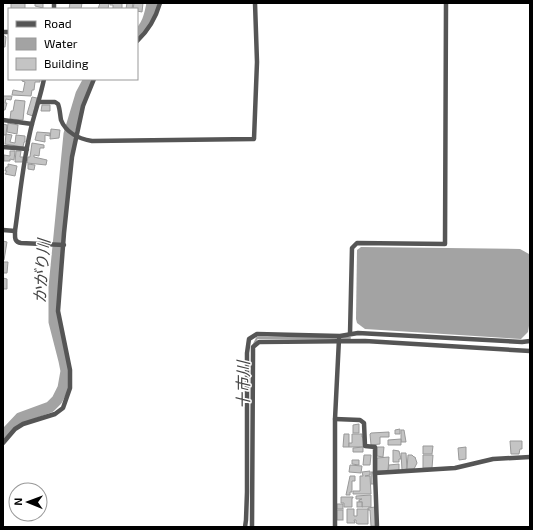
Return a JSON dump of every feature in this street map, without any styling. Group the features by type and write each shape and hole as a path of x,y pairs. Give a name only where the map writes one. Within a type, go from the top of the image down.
{"street":[{"path":"138,39 144,34 157,14 160,3"},
{"path":"40,102 55,102 58,104 61,119 65,127 77,137 92,141 254,139 257,62 255,3"},
{"path":"350,334 352,248 358,243 445,244 446,3"},
{"path":"44,80 40,102 32,124 27,149 14,231 15,240 17,242 64,245"},
{"path":"3,443 15,429 23,424 55,414 63,408 70,388 70,370 58,310 72,157 83,106 94,80"},
{"path":"3,120 32,124"},
{"path":"3,147 27,149"},
{"path":"3,230 14,231"},
{"path":"245,527 247,472 247,353 249,339 257,334 340,336 358,333 522,342 530,341"},
{"path":"335,527 334,419 340,336"},
{"path":"252,527 253,347 259,342 365,341 530,351"},
{"path":"334,419 360,420 364,422 365,446 376,447 375,473 377,527"},
{"path":"375,473 455,468 493,459 530,457"}],"water":[{"path":"361,247 520,249 529,254 528,332 521,339 365,329 357,323 356,319 357,250"}],"building":[{"path":"11,3 25,3 25,8 11,8"},
{"path":"35,3 43,3 43,8 35,6"},
{"path":"70,3 82,3 81,8 69,8"},
{"path":"100,3 109,3 108,8 98,8"},
{"path":"110,3 122,3 122,8 113,8 113,5 110,5"},
{"path":"127,3 133,3 132,8 126,8"},
{"path":"134,3 143,3 142,12 138,11 138,8 133,8"},
{"path":"3,35 6,37 5,47 3,47"},
{"path":"40,80 40,82 35,82 34,90 32,90 31,96 12,95 13,90 23,92 25,82 22,81"},
{"path":"3,96 12,96 11,100 6,99 5,103 7,103 5,110 3,110"},
{"path":"32,97 37,98 33,116 27,114"},
{"path":"15,100 25,101 23,120 10,119"},
{"path":"42,105 50,105 50,111 41,111"},
{"path":"8,123 18,125 17,134 7,132"},
{"path":"3,124 7,125 6,135 3,135"},
{"path":"51,129 60,130 59,138 50,139"},
{"path":"37,132 50,133 50,136 45,135 45,142 35,140"},
{"path":"6,134 12,135 10,142 15,143 16,135 25,136 23,147 5,144"},
{"path":"32,143 44,145 44,148 40,148 39,156 34,155 34,157 47,160 46,165 27,163 28,157 30,157"},
{"path":"10,151 15,151 14,160 10,159 10,161 4,161 4,155 10,156"},
{"path":"16,151 21,151 20,157 23,157 23,162 15,162"},
{"path":"8,164 17,166 15,176 5,174"},
{"path":"28,164 35,165 34,170 28,169"},
{"path":"3,241 7,242 4,260 3,260"},
{"path":"3,262 8,262 7,273 3,273"},
{"path":"3,278 7,279 7,289 3,289"},
{"path":"359,424 359,433 353,433 353,425"},
{"path":"400,429 400,434 395,434 395,430"},
{"path":"401,430 404,430 406,442 401,442"},
{"path":"389,432 389,437 380,437 380,444 371,445 371,433"},
{"path":"344,434 349,434 349,447 343,447"},
{"path":"352,434 362,434 364,447 349,447 349,443 352,443"},
{"path":"401,439 401,445 388,445 388,440"},
{"path":"510,441 522,441 522,449 520,449 519,454 511,454"},
{"path":"423,446 433,446 432,454 423,454"},
{"path":"363,447 363,452 353,452 353,448"},
{"path":"377,447 384,447 383,457 377,456"},
{"path":"466,447 466,459 459,460 458,448"},
{"path":"393,450 399,451 401,459 399,459 399,462 393,462"},
{"path":"401,453 406,453 407,469 402,470"},
{"path":"364,455 371,455 370,465 363,465"},
{"path":"408,455 415,457 417,463 414,469 407,469"},
{"path":"423,455 433,455 432,468 423,468"},
{"path":"389,457 388,471 377,471 377,458"},
{"path":"352,460 359,460 359,465 352,464"},
{"path":"399,464 399,470 388,471 389,465"},
{"path":"350,465 362,466 361,473 349,472"},
{"path":"370,471 370,475 365,476 370,476 371,494 353,494 353,491 360,491 360,476 363,476 362,472"},
{"path":"371,472 373,472 374,484 371,484"},
{"path":"350,476 355,476 355,481 352,481 352,492 350,492 350,495 346,495"},
{"path":"371,495 371,507 362,507 362,502 359,502 359,500 362,499 356,499 356,496"},
{"path":"341,497 353,497 352,507 344,507 344,503 341,503"},
{"path":"357,502 362,502 362,507 357,507"},
{"path":"337,504 343,504 343,509 337,509"},
{"path":"375,507 376,526 371,526 370,510 368,510 368,508"},
{"path":"347,509 354,509 354,516 357,516 357,509 368,509 368,524 358,524 356,523 356,520 354,520 355,523 347,523"},
{"path":"337,510 343,510 343,520 337,520"}],"waterway":[{"name":"かがり川","path":"138,34 148,20 152,3"},
{"name":"かがり川","path":"3,436 20,418 50,407 57,400 63,388 66,371 54,322 54,287 69,134 81,94 88,80"},
{"name":"十市川","path":"253,346 257,338 350,338"}]}
